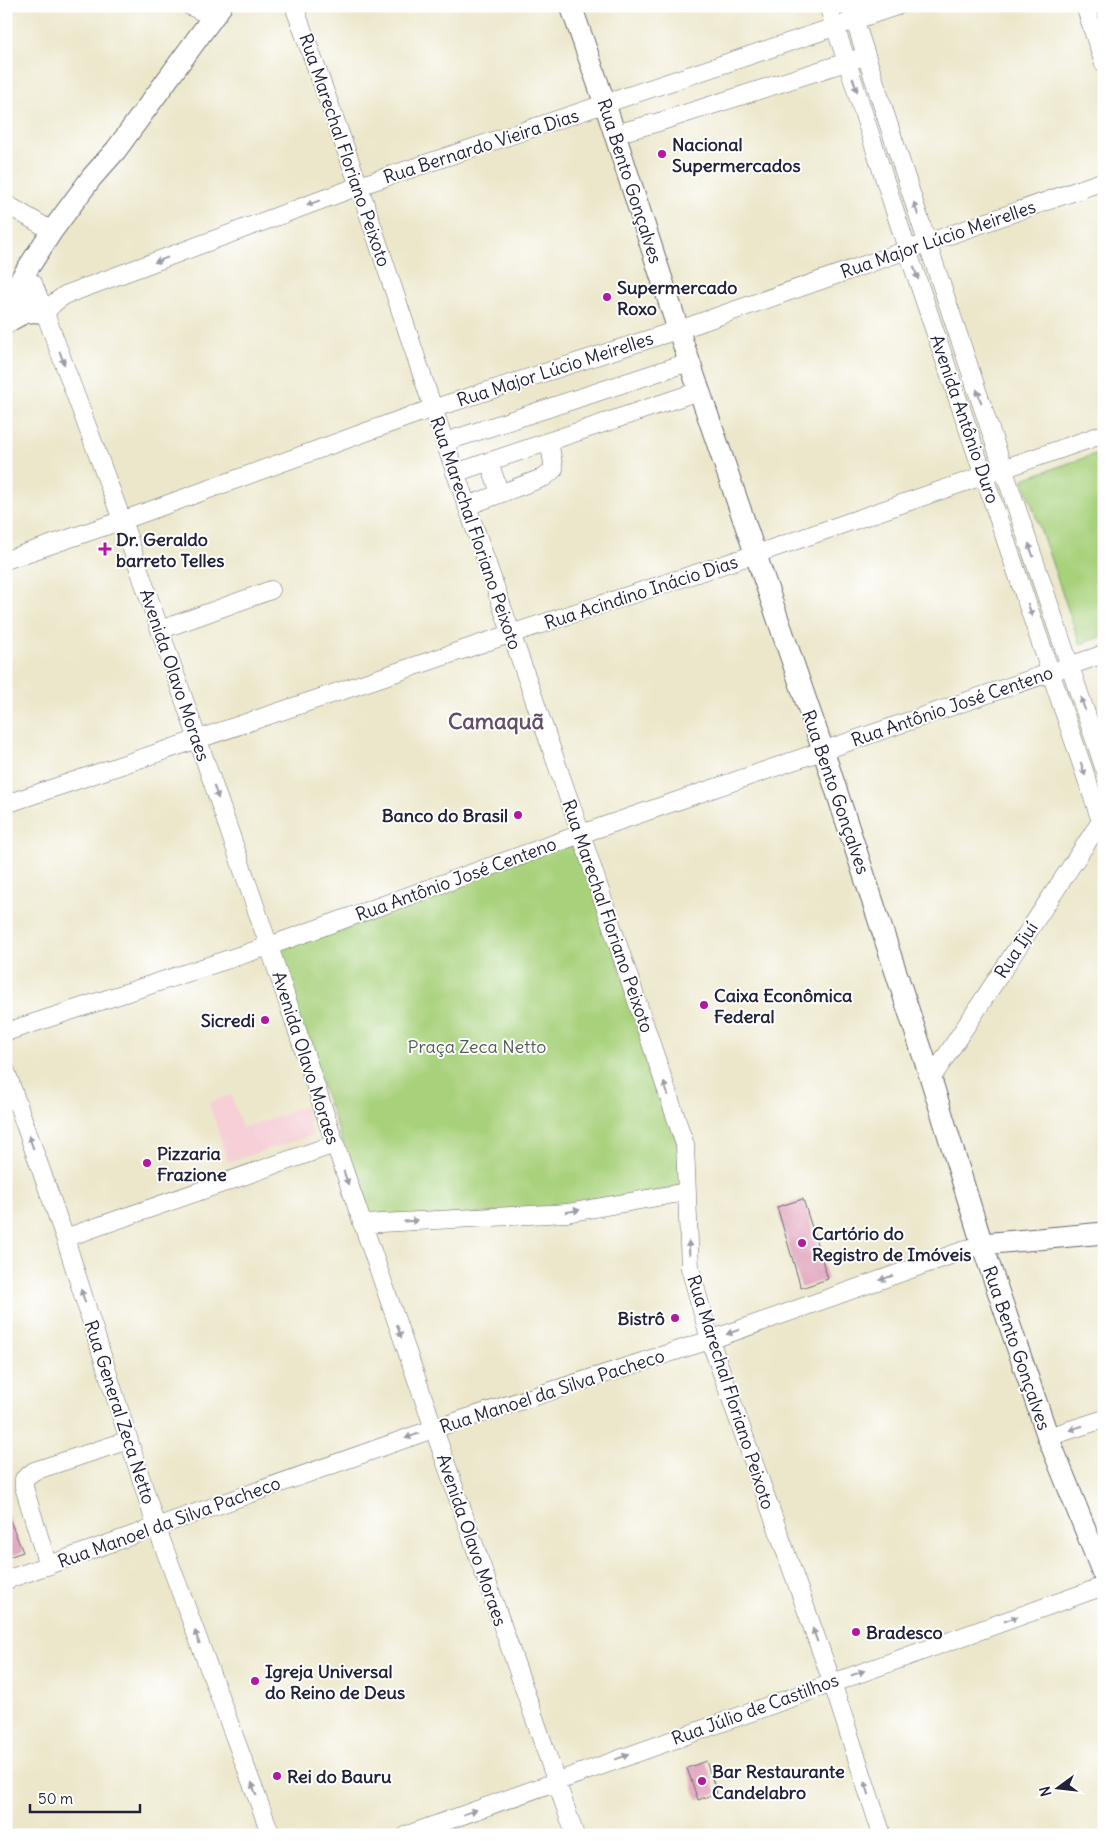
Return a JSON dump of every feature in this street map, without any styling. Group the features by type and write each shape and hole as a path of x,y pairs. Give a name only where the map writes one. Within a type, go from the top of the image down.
{"main road":[{"name":"Rua Bento Gonçalves","path":"572,6 678,330 823,750 931,1079 982,1244 1048,1437 1104,1576"},
{"path":"6,302 52,231 92,177 116,150 217,12"},
{"path":"6,323 95,194 116,150"},
{"path":"33,283 37,263 52,231"},
{"path":"6,323 25,312 34,310 45,313"},
{"name":"Rua Manoel da Silva Pacheco","path":"982,1244 1104,1233"}],"street":[{"path":"190,6 217,12"},
{"name":"Rua Marechal Floriano Peixoto","path":"294,6 359,186 455,473 581,834 685,1145 690,1268 710,1340 832,1682 882,1835"},
{"name":"Avenida Antônio Duro","path":"828,6 848,62 907,249 1102,826"},
{"name":"Rua Bernardo Vieira Dias","path":"45,313 54,303 66,295 359,186 835,27 852,14 897,6"},
{"path":"1085,6 1104,64"},
{"name":"Avenida Antônio Duro","path":"852,14 1104,767"},
{"path":"615,134 866,56"},
{"name":"Rua Major Lúcio Meirelles","path":"6,560 433,408 678,330 1104,181"},
{"path":"6,204 52,231"},
{"name":"Avenida Olavo Moraes","path":"33,283 122,520 269,946 362,1224 575,1835"},
{"path":"445,442 689,362"},
{"path":"455,473 699,391"},
{"name":"Rua Acindino Inácio Dias","path":"6,804 755,554 1104,434"},
{"path":"467,506 545,477 554,469 549,441"},
{"path":"489,462 500,494"},
{"path":"160,630 271,590"},
{"name":"Rua Antônio José Centeno","path":"6,1032 269,946 581,834 1104,654"},
{"name":"Rua Ijuí","path":"931,1079 1102,826"},
{"name":"Rua General Zeca Netto","path":"6,1071 65,1238 156,1526 271,1835"},
{"path":"65,1238 335,1144"},
{"path":"362,1224 567,1213 686,1192"},
{"name":"Rua Manoel da Silva Pacheco","path":"6,1580 433,1429 710,1340 982,1244"},
{"path":"1048,1437 1104,1419"},
{"path":"48,1566 24,1487 24,1480 34,1471 129,1440"},
{"name":"Rua Júlio de Castilhos","path":"407,1835 1104,1586"}],"shaded area":[{"path":"231,1095 242,1128 284,1115 289,1111 304,1106 313,1135 228,1162 209,1103"}],"green space":[{"path":"1104,451 1104,636 1080,644 1023,479"},
{"name":"Praça Zeca Netto","path":"577,841 680,1148 681,1187 564,1207 372,1223 272,948"}],"building":[{"name":"Cartório do Registro de Imóveis","path":"803,1199 828,1279 801,1288 777,1207"},
{"path":"6,1511 23,1552 6,1558"},
{"name":"Bar Restaurante Candelabro","path":"706,1761 717,1793 698,1800 687,1768"}],"place":[{"name":"Nacional Supermercados","path":"662,154"},
{"name":"Supermercado Roxo","path":"607,297"},
{"name":"Dr. Geraldo barreto Telles","path":"105,549"},
{"name":"Banco do Brasil","path":"518,815"},
{"name":"Caixa Econômica Federal","path":"704,1005"},
{"name":"Sicredi","path":"265,1020"},
{"name":"Pizzaria Frazione","path":"147,1163"},
{"name":"Cartório do Registro de Imóveis","path":"802,1243"},
{"name":"Bistrô","path":"675,1318"},
{"name":"Bradesco","path":"856,1632"},
{"name":"Igreja Universal do Reino de Deus","path":"255,1681"},
{"name":"Rei do Bauru","path":"277,1776"},
{"name":"Bar Restaurante Candelabro","path":"702,1781"}],"district":[{"name":"Camaquã","path":"496,721"}]}
